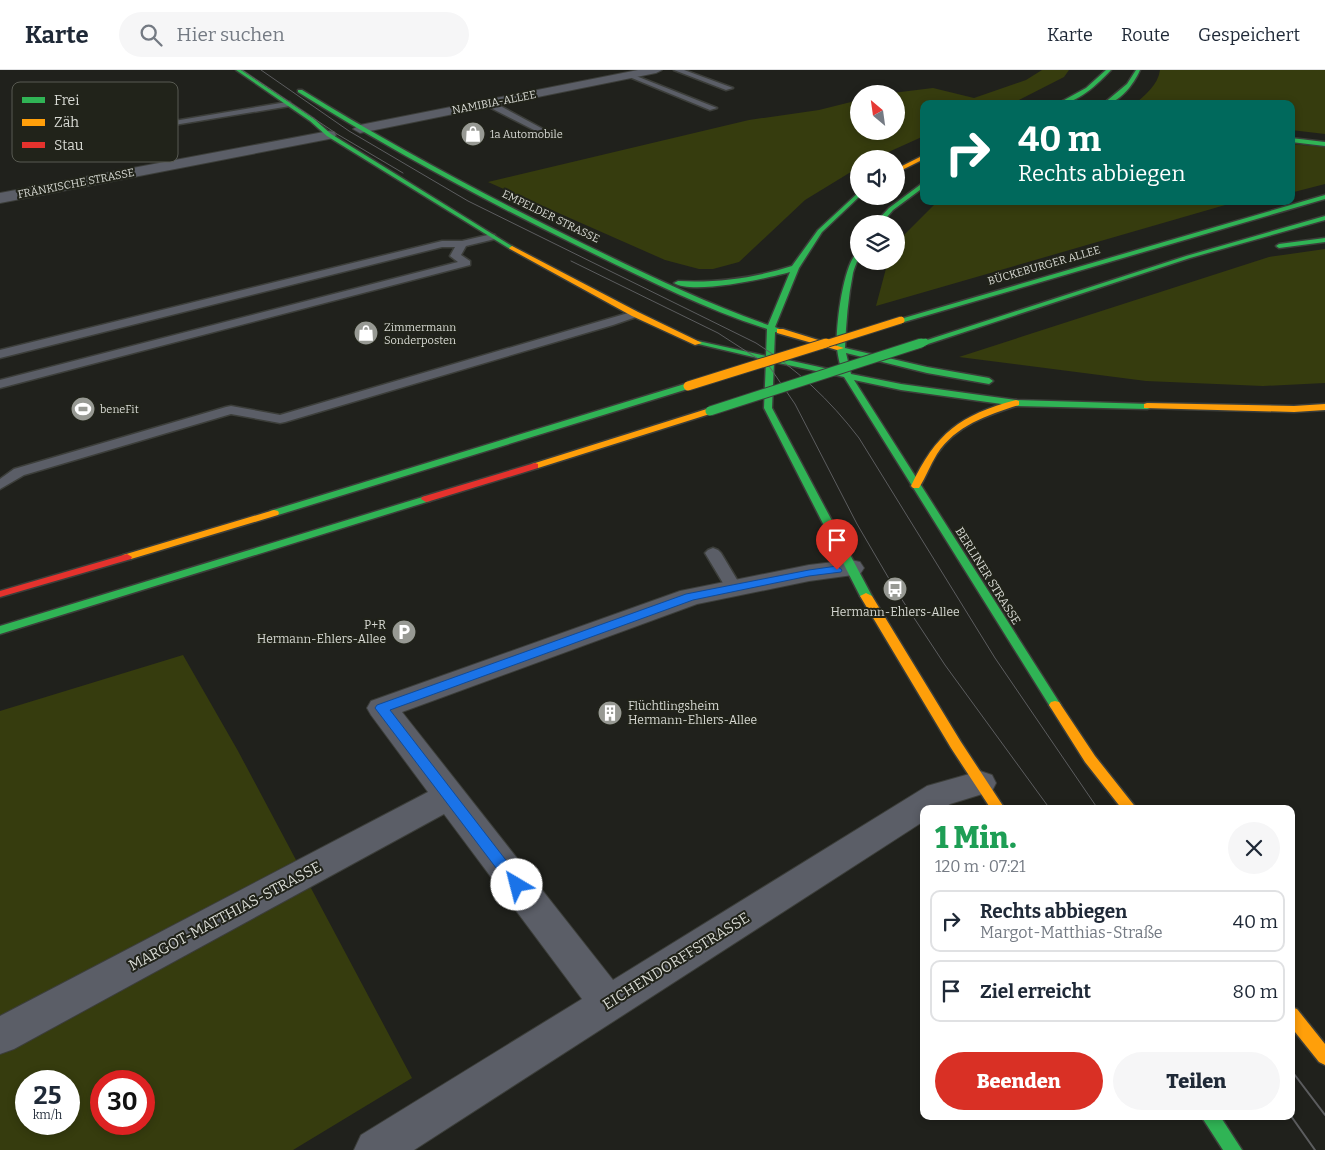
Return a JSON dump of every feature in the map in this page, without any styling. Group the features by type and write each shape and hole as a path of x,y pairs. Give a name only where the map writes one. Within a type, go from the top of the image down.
{"main road":[{"path":"238,70 312,120 329,135 492,237 635,314 698,343 768,360 901,387 1016,403 1294,409 1325,407"},
{"path":"1067,100 1088,89 1109,70"},
{"path":"1111,100 1132,82 1138,70"},
{"name":"EMPELDER STRASSE","path":"292,86 360,129 532,223 640,274 771,328 891,362 1001,384"},
{"path":"329,135 360,129"},
{"path":"1295,140 1325,144"},
{"path":"905,166 920,159"},
{"path":"885,215 920,187"},
{"name":"BÜCKEBURGER ALLEE","path":"0,594 299,506 901,320 1325,197"},
{"path":"850,203 820,231 794,268 771,328 768,360 768,408 861,588 989,796"},
{"path":"1172,240 1259,205"},
{"path":"0,630 334,529 710,411 1188,257 1325,218"},
{"path":"1188,257 1325,240"},
{"path":"640,274 695,285 729,284 768,277 794,268"},
{"path":"841,348 842,325 850,270"},
{"name":"BERLINER STRASSE","path":"841,348 847,376 1090,759 1127,805"},
{"path":"767,400 891,362"},
{"path":"1047,392 1147,406"},
{"path":"916,486 925,464 952,431 966,420 1016,403"},
{"path":"1295,1019 1325,1057"},
{"path":"1213,1120 1233,1150"}],"street":[{"path":"605,70 625,76"},
{"name":"NAMIBIA-ALLEE","path":"360,129 656,70"},
{"name":"FRÄNKISCHE STRASSE","path":"0,198 329,135"},
{"path":"608,1004 382,708 690,597 809,573 851,568"},
{"name":"EICHENDORFFSTRASSE","path":"923,805 939,795 989,796"},
{"name":"MARGOT-MATTHIAS-STRASSE","path":"0,1036 449,796"},
{"name":"EICHENDORFFSTRASSE","path":"376,1150 920,807"}],"lane":[{"path":"677,70 729,88"},
{"path":"625,76 713,108"},
{"path":"488,103 539,129"},
{"path":"178,122 287,104"},
{"path":"0,354 442,244 462,244 492,237"},
{"path":"0,384 466,263 455,256 462,244"},
{"path":"328,272 354,291"},
{"path":"0,485 19,472 231,410 280,420 635,314"},
{"path":"150,316 173,339"},
{"path":"713,553 734,588"}],"green space":[{"path":"1042,70 1069,70 1064,77 1019,100 920,100 920,138 893,150 850,150 850,172 805,200 739,262 713,269 699,269 665,260 488,182 749,120 819,110 850,102 850,140 905,140 905,91 933,88 974,98 1026,80"},
{"path":"1160,70 1325,70 1325,134 1295,130 1295,100 1139,100 1154,85"},
{"path":"1295,144 1325,147 1325,184 1295,192"},
{"path":"934,205 1225,205 876,306 886,270 905,270 905,234"},
{"path":"1325,249 1325,383 1263,386 1146,381 959,357 1269,257"},
{"path":"183,655 238,751 412,1078 293,1150 0,1150 0,711"}],"tram line":[{"path":"242,70 337,134 403,173"},
{"path":"261,70 349,131 468,201 756,343 799,374 824,398 859,438 995,658 1095,805"},
{"path":"571,261 718,333 769,366 795,404 857,524 895,589 945,665 1047,805"},
{"path":"1295,1075 1325,1115"},
{"path":"1294,1120 1315,1150"}],"traffic: fast":[{"path":"238,70 312,120 329,135 512,248"},
{"path":"1067,100 1088,89 1109,70"},
{"path":"1111,100 1129,85 1138,70"},
{"path":"300,91 408,155 557,233 686,295 780,331"},
{"path":"1295,140 1325,144"},
{"path":"885,215 920,187"},
{"path":"901,320 1325,197"},
{"path":"850,203 820,231 795,268 783,295 771,328 768,408 866,596"},
{"path":"925,342 1188,257 1325,218"},
{"path":"1279,246 1325,240"},
{"path":"678,283 708,284 737,282 795,268"},
{"path":"850,270 842,325 841,349 847,376 1055,705"},
{"path":"710,411 925,342"},
{"path":"698,343 843,375"},
{"path":"841,349 927,370 989,381"},
{"path":"847,376 901,387 1016,403 1147,406"},
{"path":"274,513 688,386"},
{"path":"0,630 426,499"},
{"path":"1213,1120 1233,1150"}],"traffic: slow":[{"path":"905,166 920,159"},
{"path":"512,248 635,314 698,343"},
{"path":"688,386 901,320"},
{"path":"780,331 840,348"},
{"path":"916,486 934,452 954,430 980,415 1016,403"},
{"path":"1147,406 1294,409 1325,407"},
{"path":"535,466 710,411"},
{"path":"127,557 274,513"},
{"path":"866,596 956,745 995,805"},
{"path":"1055,705 1090,759 1127,805"},
{"path":"1295,1019 1325,1057"}],"traffic: jam":[{"path":"426,499 535,466"},
{"path":"0,594 127,557"}],"place":[{"name":"1a Automobile","path":"473,134"},
{"name":"Zimmermann Sonderposten","path":"366,333"},
{"name":"beneFit","path":"83,409"},
{"name":"Hermann-Ehlers-Allee","path":"895,589"},
{"name":"P+R Hermann-Ehlers-Allee","path":"404,632"},
{"name":"Flüchtlingsheim Hermann-Ehlers-Allee","path":"610,713"}],"route":[{"path":"517,885 382,708 690,597 809,573 837,570"}]}
